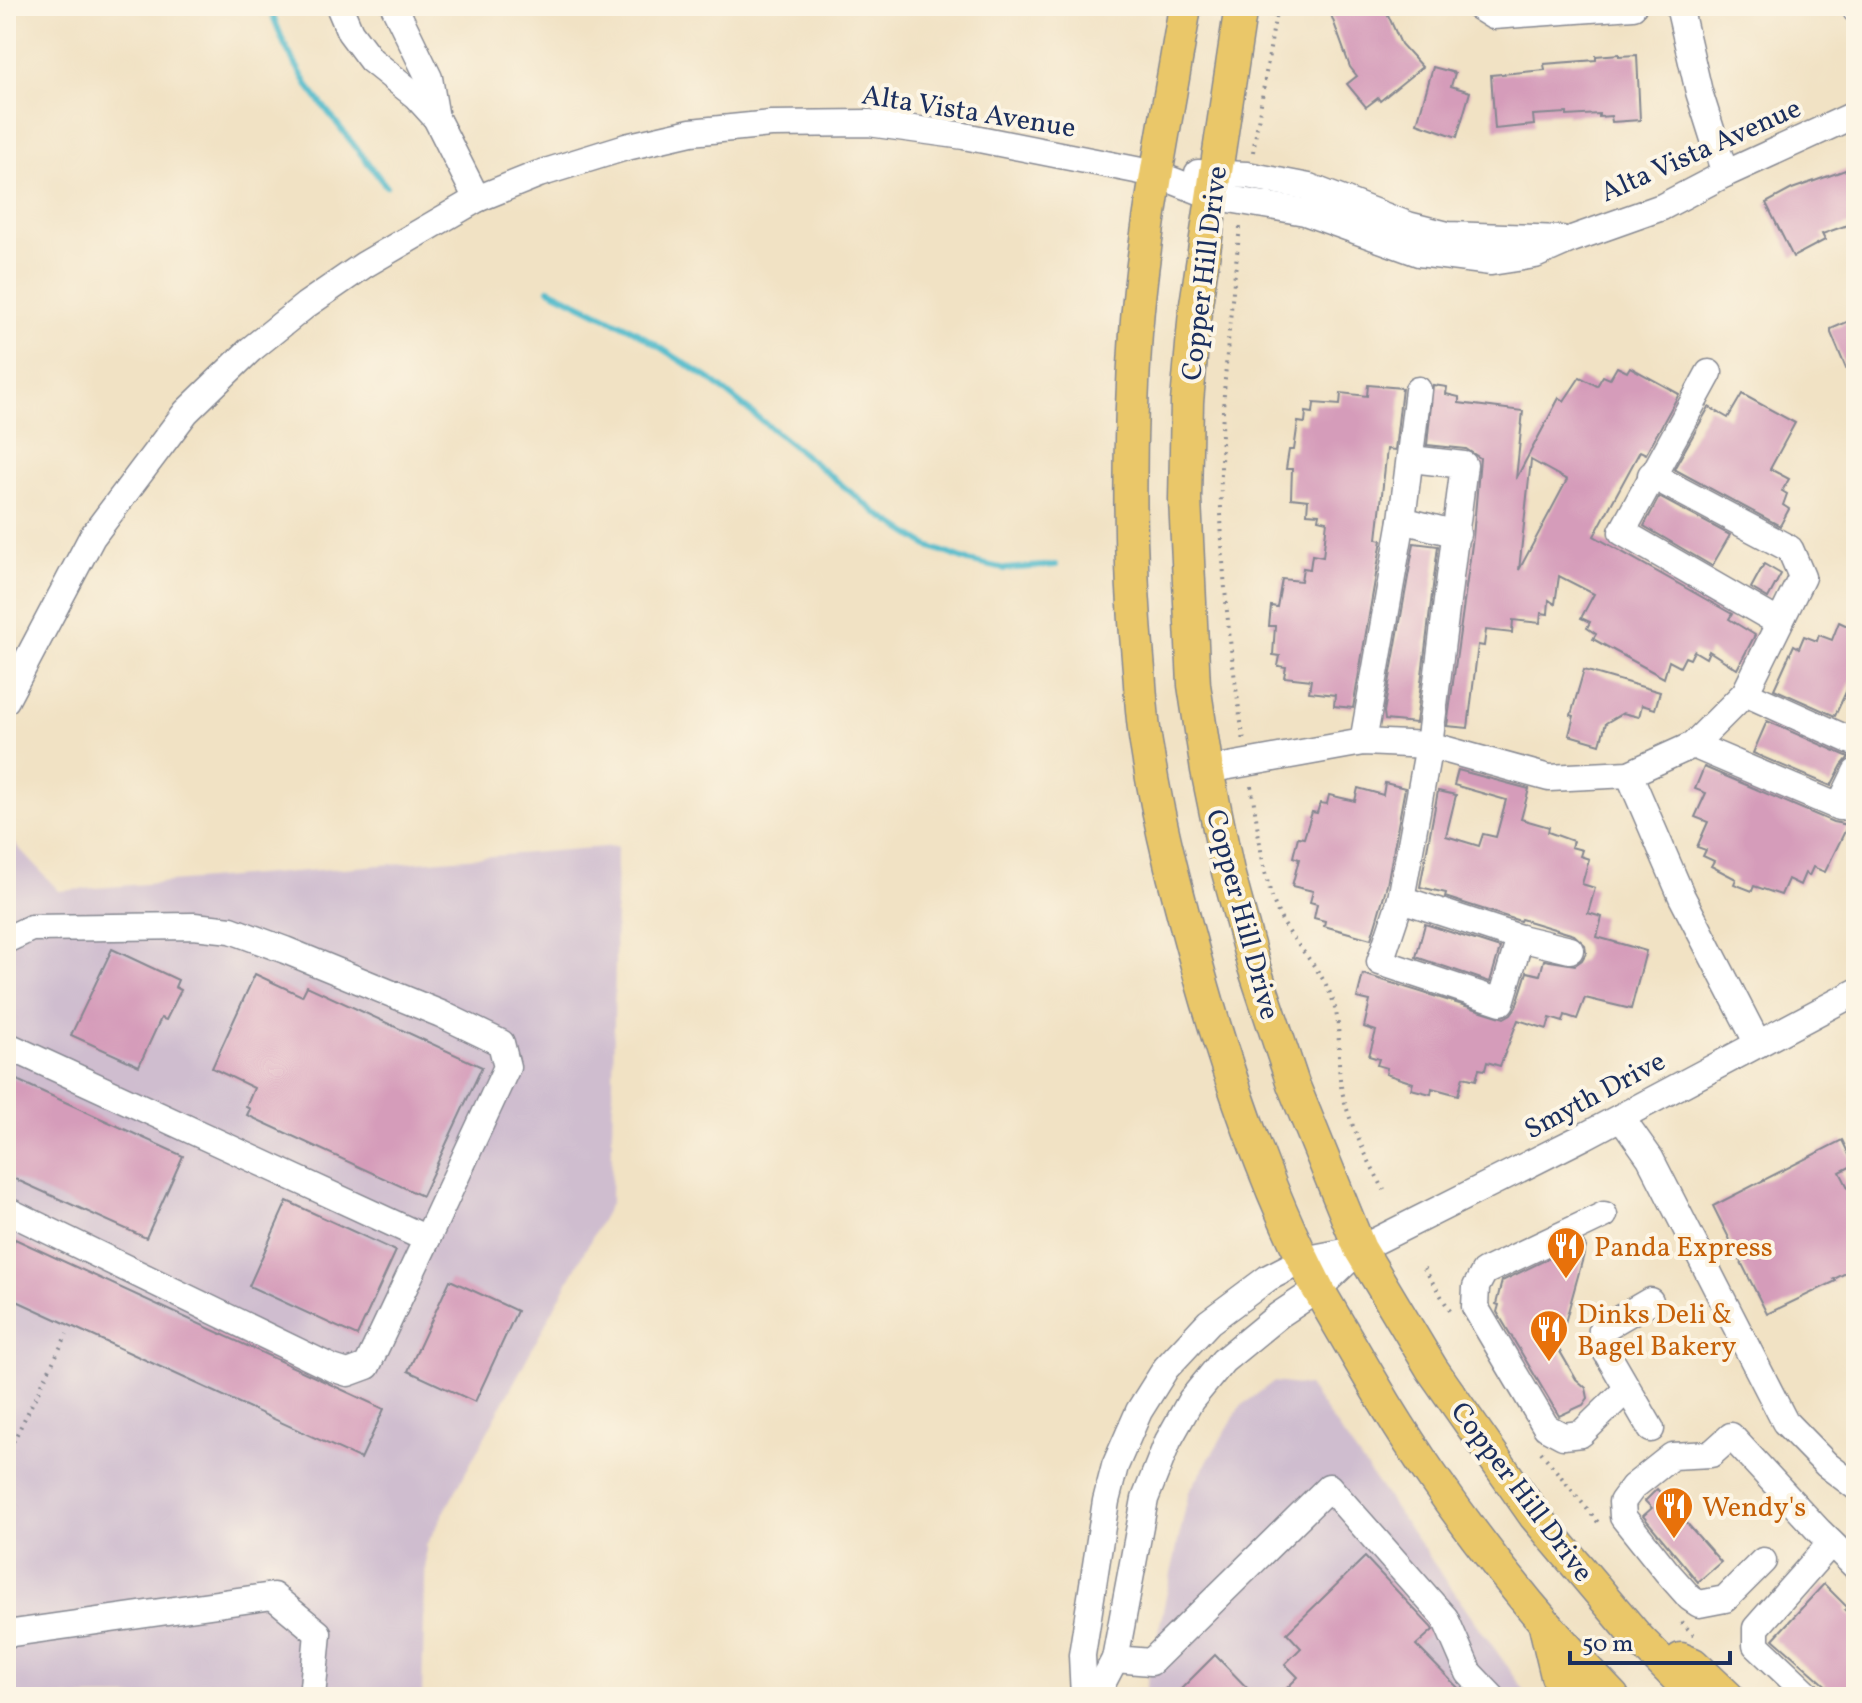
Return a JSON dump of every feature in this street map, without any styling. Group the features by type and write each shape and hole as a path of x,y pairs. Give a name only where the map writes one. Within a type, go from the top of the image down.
{"main road":[{"name":"Copper Hill Drive","path":"1185,6 1156,174 1136,329 1128,502 1131,595 1146,747 1175,886 1211,1015 1248,1129 1318,1289 1430,1474 1544,1623 1613,1697"},
{"name":"Copper Hill Drive","path":"1241,6 1193,326 1187,402 1185,499 1194,685 1207,770 1228,872 1254,967 1293,1084 1360,1249 1432,1369 1535,1516 1638,1638 1696,1697"},
{"path":"1544,1623 1557,1676 1574,1697"},
{"path":"1638,1638 1693,1664 1728,1697"}],"street":[{"path":"339,6 350,32 371,60 416,96 436,118 477,199"},
{"path":"394,6 429,78 436,118"},
{"path":"1477,6 1493,16 1633,6"},
{"path":"1679,6 1699,92 1725,174"},
{"name":"Alta Vista Avenue","path":"6,700 92,537 186,412 250,350 306,305 403,240 477,199 539,174 626,147 691,132 771,124 869,123 964,136 1214,184 1247,175 1309,187 1408,225 1448,235 1569,240 1662,207 1725,174 1856,114"},
{"path":"1709,373 1622,532 1778,622"},
{"path":"1363,742 1402,520 1418,390"},
{"path":"1411,459 1464,465 1429,745 1401,899 1380,962 1501,1002 1520,938"},
{"path":"1207,770 1363,742 1429,745 1549,778 1629,774 1693,745 1745,693 1802,577 1790,549 1651,475"},
{"path":"1402,520 1457,534"},
{"path":"1745,693 1856,743"},
{"path":"1693,745 1839,807 1856,772"},
{"path":"1629,774 1682,897 1758,1044"},
{"path":"1401,899 1520,938 1570,950"},
{"path":"6,940 31,928 194,926 231,930 441,1014 501,1043 507,1067 367,1366 348,1373 6,1210"},
{"name":"Smyth Drive","path":"1360,1249 1621,1117 1856,992"},
{"path":"6,1045 427,1239"},
{"path":"1621,1117 1650,1158 1785,1422 1827,1465 1856,1487"},
{"path":"1604,1215 1484,1272 1476,1287 1475,1307 1546,1427 1563,1436 1581,1434 1627,1389"},
{"path":"1084,1697 1082,1655 1106,1501 1115,1466 1139,1411 1166,1368 1209,1322 1268,1278 1303,1260 1360,1249"},
{"path":"1095,1697 1115,1659 1145,1499 1168,1441 1191,1400 1223,1361 1279,1315 1318,1289 1360,1249"},
{"path":"1650,1301 1602,1329 1601,1343 1651,1429"},
{"path":"1763,1561 1725,1599 1699,1604 1682,1590 1623,1517 1622,1502 1633,1487 1672,1456 1711,1454 1731,1436 1856,1567"},
{"path":"1115,1659 1151,1662 1329,1487 1445,1618 1469,1673 1492,1697"},
{"path":"1811,1697 1756,1645 1756,1628 1831,1543"},
{"path":"6,1634 273,1596 318,1633 312,1697"}],"path":[{"path":"1253,152 1277,6"},
{"path":"1240,227 1226,370 1221,470 1224,567 1233,671 1247,763 1274,898 1292,937 1320,972 1335,1004 1340,1036 1342,1094 1365,1154 1384,1190"},
{"path":"1424,1268 1455,1320"},
{"path":"6,1456 67,1334"},
{"path":"1535,1444 1608,1535"},
{"path":"1674,1613 1704,1645"}],"shaded area":[{"path":"6,834 59,891 617,846 611,1202 426,1546 422,1697 6,1697"},
{"path":"1273,1382 1308,1386 1529,1697 1144,1697 1189,1492 1240,1407"}],"building":[{"path":"1338,6 1384,6 1401,44 1422,67 1380,101 1378,98 1366,107 1347,84 1357,76 1350,67 1329,9"},
{"path":"1637,55 1640,120 1612,122 1611,116 1599,117 1599,114 1533,115 1534,125 1495,129 1491,75 1545,70 1544,64 1596,60 1596,56"},
{"path":"1433,67 1455,73 1451,86 1470,92 1457,137 1417,123"},
{"path":"1851,168 1856,182 1856,222 1822,234 1825,240 1793,257 1766,203 1792,189"},
{"path":"1856,318 1856,392 1831,329"},
{"path":"1617,367 1627,372 1630,367 1679,394 1646,454 1640,451 1594,536 1732,614 1729,619 1755,635 1737,669 1709,651 1706,658 1694,651 1690,659 1685,657 1680,667 1669,661 1664,678 1593,639 1596,634 1587,628 1590,622 1581,618 1594,594 1559,576 1555,604 1549,600 1548,614 1541,613 1540,623 1513,620 1512,633 1486,630 1484,646 1478,645 1468,728 1447,726 1473,537 1480,458 1466,449 1427,445 1433,385 1447,387 1446,394 1459,397 1459,403 1523,411 1516,479 1559,398 1564,401 1580,377 1597,386 1603,376 1610,379","holes":["1531,460 1567,480 1519,570"]},
{"path":"1368,385 1402,388 1395,450 1387,449 1377,539 1382,540 1353,708 1334,706 1335,695 1309,692 1311,680 1284,677 1286,667 1278,666 1280,656 1273,655 1275,626 1269,626 1271,606 1277,607 1282,579 1301,581 1303,568 1310,569 1312,555 1323,557 1327,521 1318,519 1319,514 1307,513 1308,500 1291,498 1292,469 1286,469 1289,450 1294,450 1298,422 1305,423 1306,412 1313,413 1314,403 1340,405 1341,393 1367,396"},
{"path":"1742,394 1795,423 1770,469 1789,479 1782,491 1787,494 1783,505 1789,509 1780,526 1674,469 1709,407 1728,418"},
{"path":"1659,497 1730,535 1712,566 1644,526"},
{"path":"1414,543 1438,546 1416,723 1385,720 1384,712"},
{"path":"1764,564 1781,574 1768,598 1751,588"},
{"path":"1839,622 1856,630 1856,670 1835,716 1774,689 1794,645 1799,648 1804,636 1817,641 1819,635 1832,640"},
{"path":"1584,670 1660,692 1655,709 1642,705 1639,717 1623,713 1606,723 1600,744 1569,735 1574,716 1571,715"},
{"path":"1767,721 1849,757 1831,786 1753,753"},
{"path":"1704,767 1833,822 1848,825 1825,872 1813,867 1809,876 1805,873 1800,885 1788,879 1781,895 1754,886 1752,891 1734,884 1736,879 1711,866 1714,861 1703,856 1706,850 1697,847 1708,822 1695,817 1706,793 1695,789"},
{"path":"1458,770 1529,789 1521,819 1549,827 1548,832 1573,841 1571,847 1582,850 1580,856 1589,859 1582,884 1595,888 1588,913 1602,917 1597,937 1646,951 1631,1009 1585,998 1577,1019 1565,1015 1563,1022 1550,1018 1547,1029 1518,1020 1500,1066 1487,1062 1485,1070 1479,1069 1476,1080 1463,1077 1458,1095 1432,1088 1431,1094 1411,1089 1413,1083 1386,1074 1387,1068 1377,1065 1379,1059 1369,1056 1376,1031 1364,1027 1370,1001 1357,998 1363,974 1504,1018 1516,1007 1527,972 1540,975 1544,960 1575,965 1586,953 1585,945 1574,935 1520,921 1445,897 1446,893 1420,887 1438,791 1456,795 1446,836 1479,846 1483,834 1496,837 1506,800 1454,785"},
{"path":"1385,783 1405,788 1387,885 1371,939 1324,926 1325,921 1314,918 1317,904 1310,902 1313,891 1292,886 1299,859 1293,857 1298,837 1304,838 1312,812 1317,813 1320,803 1327,804 1329,795 1355,801 1358,788 1383,795"},
{"path":"1425,924 1500,948 1490,982 1416,957"},
{"path":"112,949 178,980 175,987 181,990 166,1020 161,1018 139,1066 71,1035"},
{"path":"255,974 302,996 307,986 482,1067 422,1196 247,1115 250,1109 246,1107 254,1088 212,1068"},
{"path":"6,1075 183,1156 146,1238 6,1175"},
{"path":"1842,1140 1854,1165 1840,1172 1856,1203 1856,1268 1767,1314 1713,1206"},
{"path":"287,1201 396,1251 357,1336 249,1286"},
{"path":"15,1239 384,1409 361,1459 6,1296 6,1258"},
{"path":"1583,1242 1586,1247 1558,1348 1576,1379 1586,1388 1588,1398 1583,1405 1559,1416 1497,1312 1499,1305 1496,1304 1502,1281"},
{"path":"450,1280 517,1311 475,1402 408,1371"},
{"path":"1657,1489 1721,1562 1698,1582 1643,1516 1652,1508 1645,1501"},
{"path":"1365,1557 1431,1627 1433,1630 1416,1645 1467,1697 1278,1697 1298,1677 1285,1664 1301,1648 1287,1633"},
{"path":"1824,1584 1856,1620 1856,1697 1827,1697 1830,1689 1773,1639"},
{"path":"1215,1655 1256,1697 1173,1697"}],"waterway":[{"path":"269,6 285,46 310,89 386,186"},
{"path":"549,289 633,330 711,380 878,514 928,546 968,561 1005,569 1056,565"}],"place":[{"name":"Panda Express","path":"1566,1280"},
{"name":"Dinks Deli & Bagel Bakery","path":"1549,1363"},
{"name":"Wendy's","path":"1674,1540"}]}
